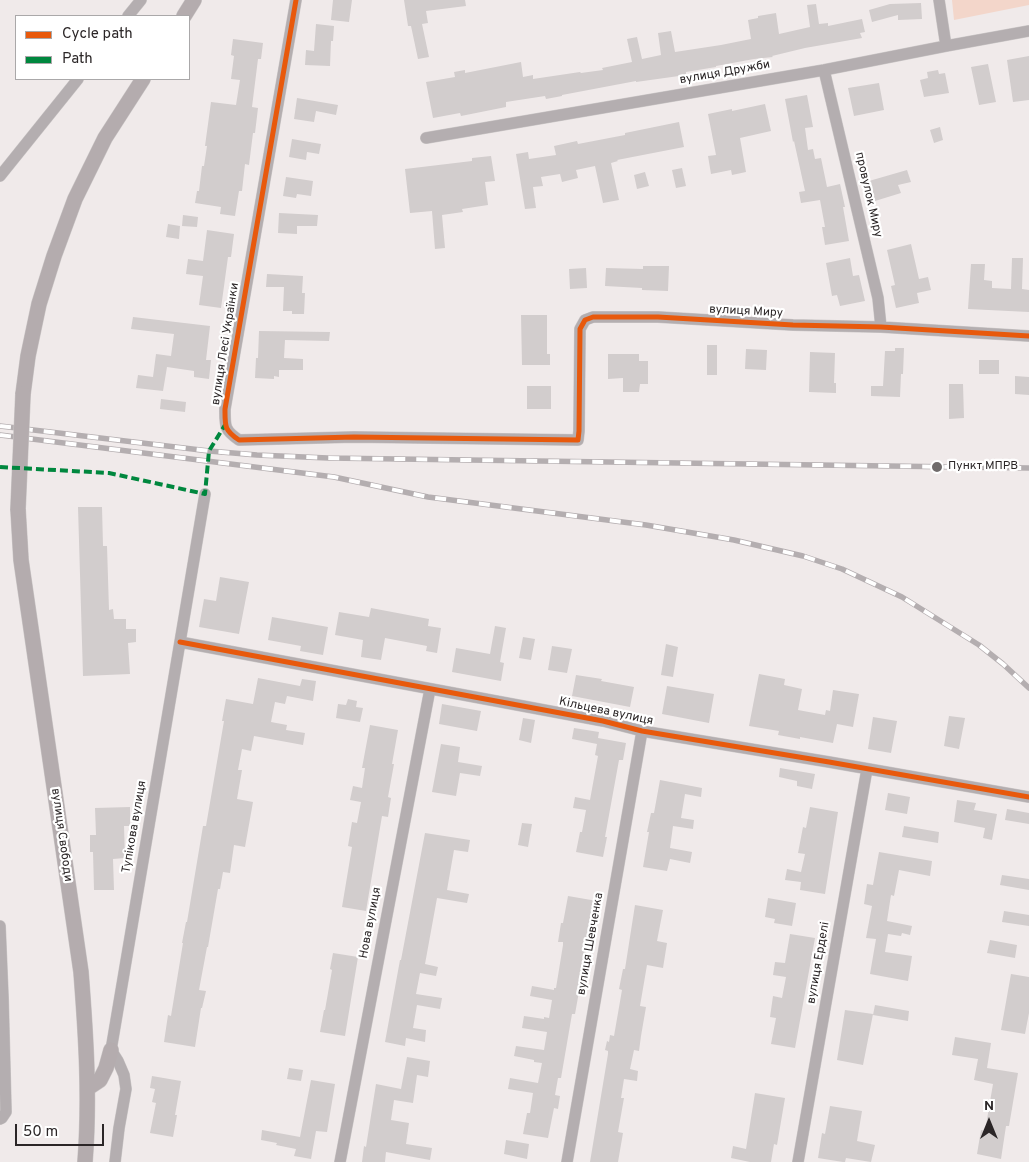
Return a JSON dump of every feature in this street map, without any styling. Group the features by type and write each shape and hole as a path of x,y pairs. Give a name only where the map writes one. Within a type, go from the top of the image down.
{"main road":[{"path":"185,15 194,0"},
{"name":"вулиця Свободи","path":"85,1162 88,1088 81,972 22,570 18,509 23,394 28,356 39,304 75,199 105,138 143,80"},
{"path":"88,1088 100,1080 106,1068 111,1050"}],"street":[{"path":"129,15 141,0"},
{"name":"вулиця Лесі Українки","path":"296,0 225,409 225,425 229,433 239,440 354,437 578,440"},
{"path":"939,0 946,46"},
{"name":"вулиця Дружби","path":"426,138 824,70 1029,30"},
{"name":"провулок Миру","path":"824,70 878,298 881,327"},
{"path":"0,176 77,80"},
{"name":"вулиця Миру","path":"578,440 580,329 588,318 658,317 1029,336"},
{"name":"Тупікова вулиця","path":"111,1050 205,494"},
{"name":"Кільцева вулиця","path":"180,642 603,721 642,730 1029,797"},
{"name":"Нова вулиця","path":"340,1162 430,689"},
{"name":"вулиця Шевченка","path":"567,1162 642,730"},
{"name":"вулиця Ерделі","path":"798,1162 867,769"},
{"path":"0,926 6,1112 0,1119"},
{"path":"111,1050 124,1075 126,1089 115,1162"}],"shaded area":[{"path":"952,0 1029,0 1029,5 954,20"}],"building":[{"path":"333,0 352,0 349,22 331,20"},
{"path":"404,0 465,0 466,6 426,11 428,23 422,24 429,57 418,59 411,26 408,26"},
{"path":"921,3 922,19 898,20 898,15 872,22 869,10 890,4"},
{"path":"816,4 819,24 828,23 828,26 862,19 865,32 860,33 862,38 805,48 773,57 686,72 686,75 636,81 546,99 545,96 506,102 506,107 461,116 460,113 433,118 426,82 455,77 454,72 465,70 465,73 521,62 523,77 533,75 533,79 603,70 602,68 632,62 627,39 637,37 642,59 661,55 658,33 671,31 675,52 721,45 751,39 748,20 758,18 758,16 776,13 779,34 810,27 807,5"},
{"path":"316,24 334,26 330,66 305,65 306,50 314,51"},
{"path":"233,39 263,43 261,59 258,59 252,107 258,108 255,133 253,133 249,165 245,164 242,191 239,191 235,216 220,214 221,207 195,203 197,191 199,191 202,166 204,166 211,102 236,105 240,80 231,79 234,56 231,55"},
{"path":"1029,56 1029,100 1013,102 1007,60"},
{"path":"988,64 996,102 979,105 971,67"},
{"path":"938,70 939,74 945,73 949,93 924,97 920,80 928,78 927,72"},
{"path":"879,83 884,110 854,116 848,88"},
{"path":"807,95 813,127 805,128 808,150 813,149 815,159 821,158 827,187 840,184 849,241 825,245 822,227 825,227 820,200 801,203 799,192 805,191 785,99"},
{"path":"297,98 338,105 336,115 316,111 314,122 294,119"},
{"path":"765,104 771,131 740,138 746,172 732,175 731,170 711,174 708,156 716,155 708,114"},
{"path":"679,122 684,147 617,160 611,163 619,200 603,203 595,166 576,170 578,178 562,182 560,174 541,177 543,186 533,187 536,208 525,209 516,154 528,152 529,159 556,155 554,146 577,141 578,144 625,135 625,133"},
{"path":"940,127 943,140 934,143 930,130"},
{"path":"292,139 321,144 319,154 307,152 306,160 289,157"},
{"path":"491,156 495,181 485,182 488,205 462,209 463,212 442,215 445,248 435,249 432,211 410,213 405,169 472,161 472,158"},
{"path":"682,168 686,186 676,188 672,170"},
{"path":"907,170 911,182 898,185 901,193 875,201 869,181"},
{"path":"645,172 649,186 637,189 634,175"},
{"path":"286,177 313,181 311,196 297,194 296,198 283,196"},
{"path":"279,213 318,215 317,226 297,226 297,234 278,233"},
{"path":"183,215 198,217 197,227 182,226"},
{"path":"168,224 180,226 179,239 166,237"},
{"path":"207,230 234,234 231,257 228,257 221,308 199,305 203,276 186,274 188,259 203,261"},
{"path":"911,244 919,279 928,277 931,290 917,293 919,303 896,308 891,286 895,285 887,250"},
{"path":"850,258 853,276 859,275 865,301 840,306 837,295 832,296 826,263"},
{"path":"1012,258 1023,258 1022,289 1029,290 1029,312 968,309 971,264 985,264 984,280 992,281 992,288 1011,289"},
{"path":"643,266 669,266 668,291 605,286 606,268 643,269"},
{"path":"586,268 587,288 570,289 569,269"},
{"path":"267,274 303,276 302,293 305,293 304,314 292,314 292,311 283,311 284,287 266,287"},
{"path":"521,315 547,315 547,354 550,354 550,365 522,365"},
{"path":"133,317 210,326 206,360 211,360 209,379 194,377 194,371 167,367 163,391 136,388 138,375 153,377 156,354 171,356 174,334 131,329"},
{"path":"259,331 330,332 329,341 285,340 284,358 303,359 303,370 279,370 279,377 274,376 274,379 255,378"},
{"path":"707,345 717,345 717,375 707,375"},
{"path":"895,348 904,348 900,397 871,396 871,386 883,386 885,351 895,351"},
{"path":"746,349 767,350 766,370 745,369"},
{"path":"810,352 835,353 834,383 836,383 836,393 809,392"},
{"path":"608,354 639,354 639,361 648,361 648,384 640,384 639,392 623,392 623,378 608,379"},
{"path":"979,360 999,360 999,374 979,374"},
{"path":"1015,376 1029,377 1029,395 1015,394"},
{"path":"949,384 963,384 964,418 949,419"},
{"path":"527,386 551,386 551,409 527,409"},
{"path":"161,399 186,402 185,412 160,409"},
{"path":"78,507 102,507 103,546 107,546 109,610 113,609 114,619 126,619 126,629 136,629 136,642 128,643 130,674 83,676"},
{"path":"220,577 249,582 239,634 199,627 204,599 216,601"},
{"path":"371,608 429,619 428,626 441,628 437,653 426,651 427,646 385,638 381,660 361,657 363,640 335,635 339,612 369,617"},
{"path":"272,617 328,627 323,655 300,651 301,646 268,640"},
{"path":"495,626 506,628 500,662 504,663 501,681 452,672 456,648 490,654"},
{"path":"523,637 535,639 531,660 519,658"},
{"path":"666,644 678,647 673,677 661,675"},
{"path":"552,646 572,649 567,673 548,670"},
{"path":"759,674 785,679 784,685 802,689 798,710 825,715 826,710 830,711 833,690 859,694 853,727 837,724 833,743 778,735 779,731 749,726"},
{"path":"576,675 634,687 630,707 572,696"},
{"path":"258,678 300,686 302,679 316,681 313,701 287,696 285,704 275,702 271,722 287,725 286,730 305,733 303,745 254,736 251,751 242,749 238,770 242,770 237,799 253,802 245,847 234,845 230,873 223,872 220,889 218,889 199,990 206,991 201,1008 195,1047 164,1042 168,1015 171,1016 203,826 206,826 226,699 253,704"},
{"path":"667,686 714,694 709,723 662,714"},
{"path":"348,699 357,701 356,707 363,708 360,722 336,718 338,704 346,705"},
{"path":"442,704 481,711 477,731 439,724"},
{"path":"949,716 965,718 959,749 944,746"},
{"path":"873,717 897,721 891,753 868,749"},
{"path":"523,718 535,720 531,743 519,740"},
{"path":"370,725 398,730 388,797 391,798 388,817 382,816 366,911 342,907 352,847 348,846 352,822 357,823 361,802 350,800 353,786 362,788 365,768 362,768"},
{"path":"574,728 599,732 598,738 626,743 623,760 619,760 603,857 576,852 586,810 573,808 575,797 590,800 598,756 595,755 597,744 572,739"},
{"path":"441,744 460,747 458,762 482,766 480,776 460,773 456,796 432,792"},
{"path":"780,768 815,774 812,789 797,786 797,781 779,777"},
{"path":"660,780 702,788 701,797 685,794 681,818 694,820 693,829 673,826 670,848 692,852 690,863 670,859 667,871 643,867 649,832 647,832 651,813 654,813"},
{"path":"888,793 910,797 907,814 885,810"},
{"path":"957,800 976,803 974,810 997,814 992,840 983,838 985,828 954,822"},
{"path":"130,807 130,826 124,826 125,858 113,859 114,890 94,890 93,852 90,852 90,835 96,835 95,808"},
{"path":"810,807 838,812 825,894 800,890 801,882 785,880 787,869 801,872 805,854 798,853 803,827 806,828"},
{"path":"1007,809 1029,813 1029,824 1005,820"},
{"path":"522,823 532,824 528,847 518,845"},
{"path":"904,826 939,832 938,843 902,837"},
{"path":"425,833 470,840 468,852 454,850 447,890 469,894 467,903 437,898 425,964 438,967 436,976 420,973 416,994 442,998 440,1009 417,1005 413,1028 426,1030 425,1042 406,1038 405,1046 385,1042"},
{"path":"879,852 932,861 930,876 899,870 894,896 891,895 887,921 912,926 910,935 902,933 901,936 888,934 885,952 912,956 908,981 870,974 876,939 866,938 872,906 864,904 867,884 873,885"},
{"path":"1002,875 1029,879 1029,890 1000,885"},
{"path":"568,896 597,901 575,1014 572,1014 561,1078 558,1078 555,1095 560,1096 558,1109 554,1108 548,1138 523,1134 527,1113 530,1113 533,1093 508,1089 510,1078 538,1083 542,1063 514,1056 516,1046 544,1050 547,1032 522,1028 524,1016 549,1018 552,1000 530,996 532,986 554,990 556,988 563,945 563,942 558,942"},
{"path":"768,898 796,903 792,926 774,923 775,919 765,917"},
{"path":"635,905 663,910 657,941 667,943 663,968 647,965 640,1006 646,1007 639,1051 634,1050 630,1069 638,1071 637,1081 624,1079 621,1098 624,1098 618,1132 623,1133 618,1162 590,1162 608,1054 608,1051 605,1050 610,1035 614,1036 622,990 619,989 623,969 625,969"},
{"path":"1004,911 1029,915 1029,926 1002,922"},
{"path":"790,934 815,938 795,1048 771,1044 776,1018 770,1017 773,996 782,998 786,977 773,975 775,962 785,963"},
{"path":"990,940 1017,945 1015,958 987,953"},
{"path":"333,953 358,957 345,1036 320,1032 332,970 330,969"},
{"path":"1011,974 1029,977 1029,1013 1025,1034 1001,1030"},
{"path":"875,1005 909,1011 908,1021 873,1015"},
{"path":"845,1010 873,1014 863,1065 837,1060"},
{"path":"955,1037 991,1043 987,1068 1018,1073 1001,1159 977,1154 981,1130 985,1131 993,1084 974,1080 978,1059 952,1055"},
{"path":"407,1057 430,1061 428,1077 417,1075 413,1103 394,1100 391,1120 409,1123 406,1144 432,1148 430,1160 386,1152 385,1162 362,1162 376,1084 401,1089"},
{"path":"289,1068 303,1070 301,1081 287,1079"},
{"path":"152,1076 181,1081 173,1137 150,1133 156,1103 152,1102 155,1089 150,1088"},
{"path":"311,1080 335,1084 327,1132 316,1131 311,1159 294,1156 296,1149 261,1140 262,1130 300,1137"},
{"path":"755,1093 785,1098 777,1145 774,1144 771,1162 750,1162 731,1158 733,1146 746,1149"},
{"path":"830,1106 862,1111 857,1141 875,1145 871,1162 846,1158 845,1162 843,1162 818,1158 822,1133 825,1134"},
{"path":"506,1140 529,1144 527,1159 504,1154"}],"railway":[{"path":"0,426 209,451 328,458 1029,468"},
{"path":"0,435 334,477 428,497 646,525 734,540 803,556 842,569 902,597 979,645 1029,688"}],"marked path":[{"path":"0,467 109,473 205,494 209,451 225,425"}],"cycle path":[{"path":"296,0 225,409 226,427 239,440 354,437 578,440 580,329 585,320 593,317 658,317 1029,336"},
{"path":"180,642 603,721 642,731 1029,797"}],"place":[{"name":"Пункт МПРВ","path":"937,467"}]}
